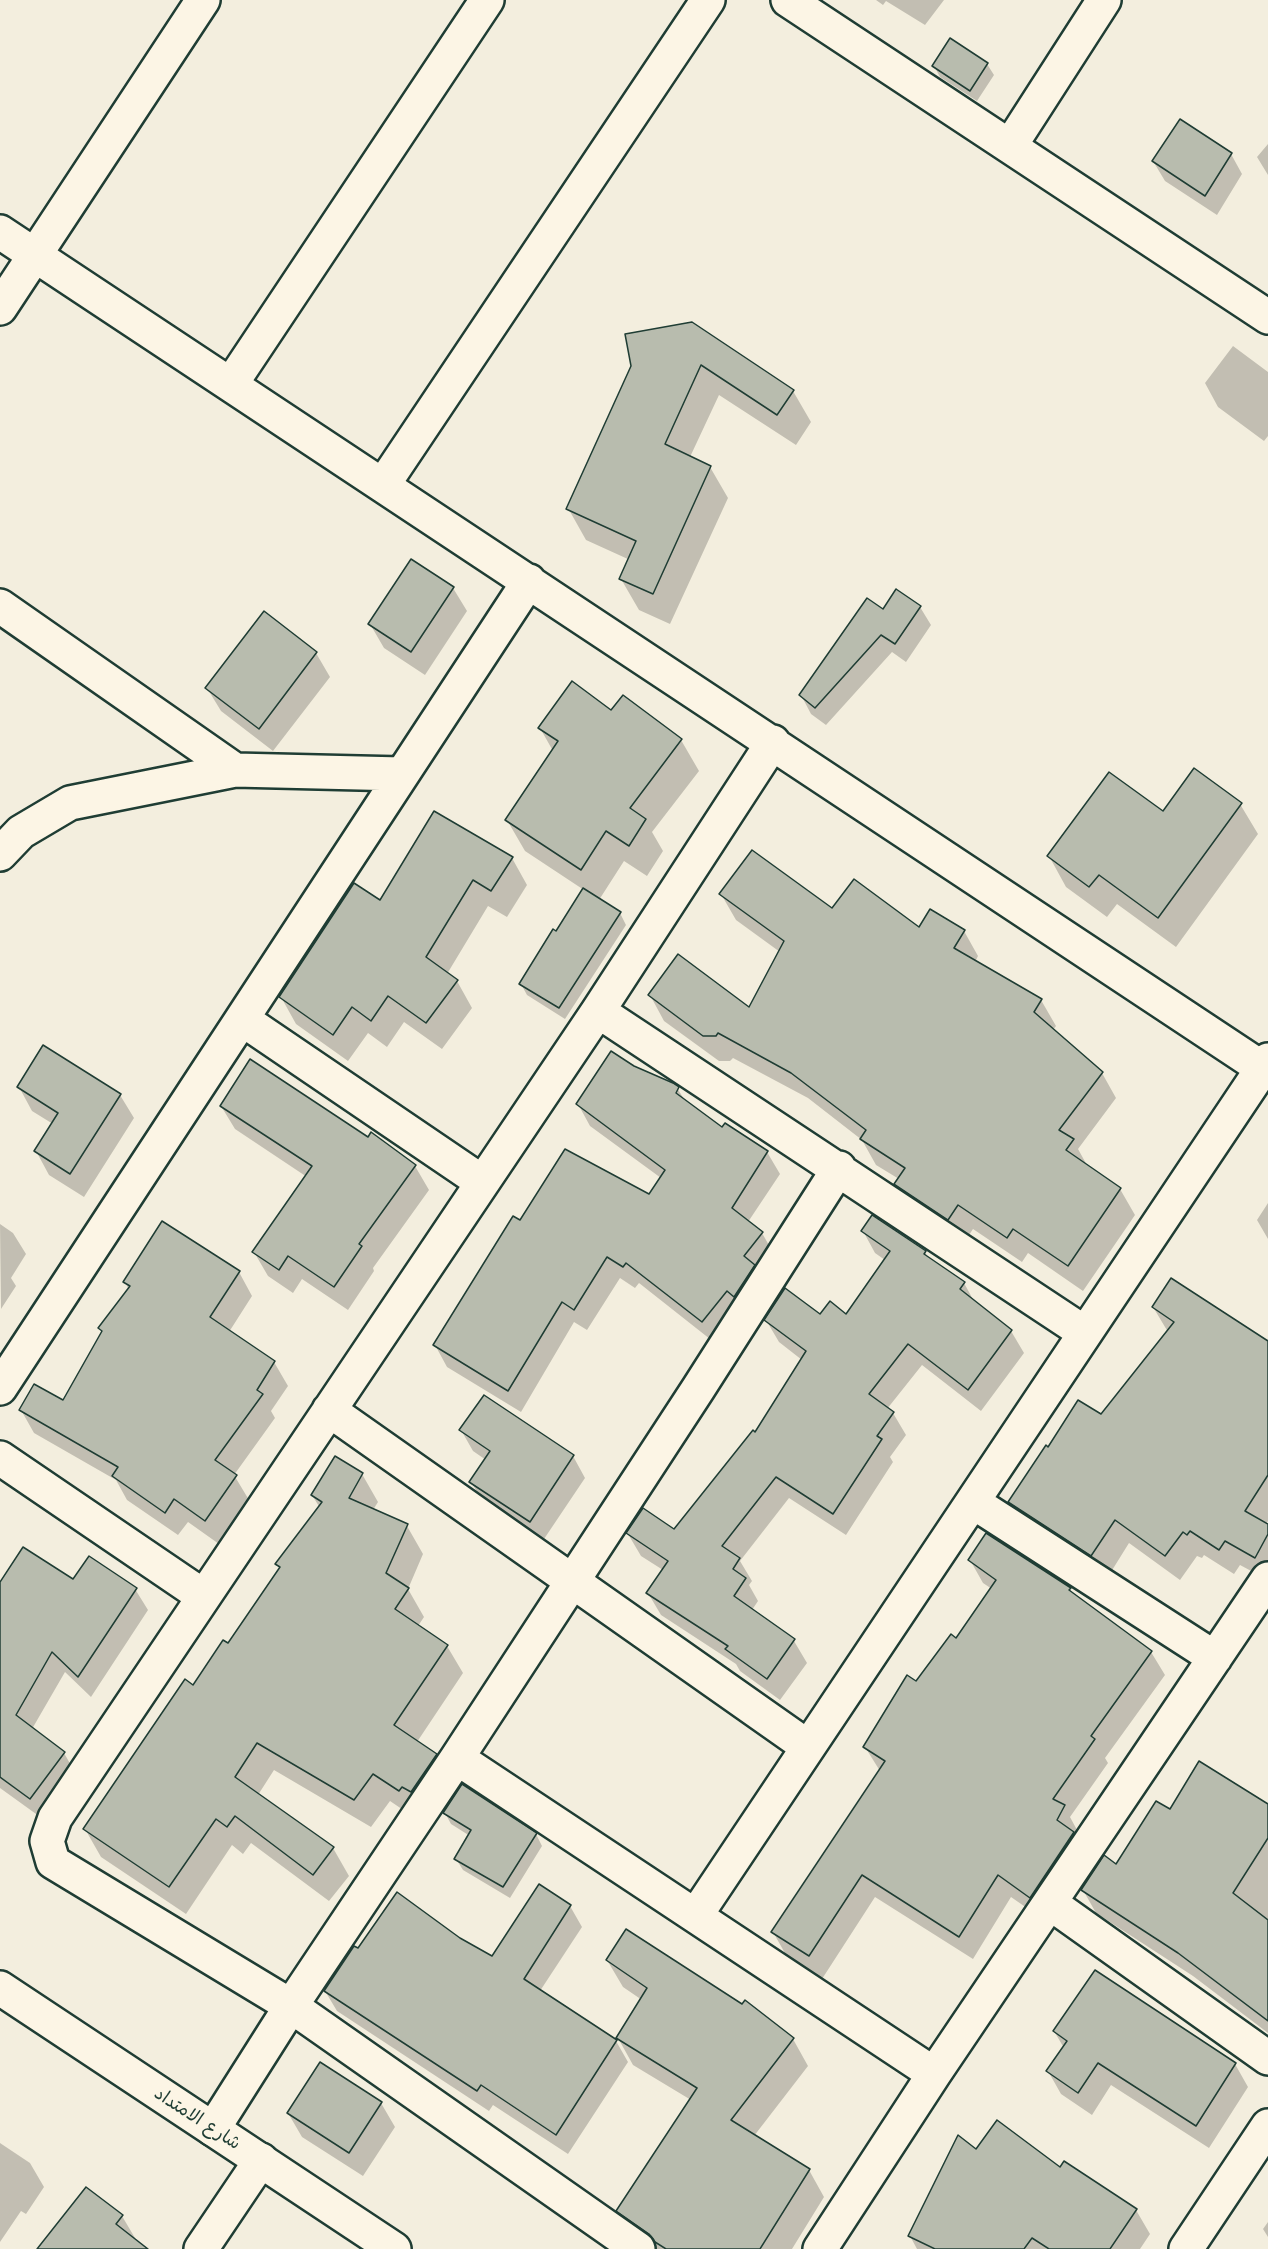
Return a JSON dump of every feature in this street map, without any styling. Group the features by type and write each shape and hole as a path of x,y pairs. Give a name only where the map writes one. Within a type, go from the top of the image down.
{"street":[{"path":"0,309 203,0"},
{"path":"231,384 487,0"},
{"path":"383,484 708,0"},
{"path":"788,0 1268,317"},
{"path":"1010,146 1104,0"},
{"path":"0,232 1266,1067 1085,1333 696,1915"},
{"path":"0,1388 529,581"},
{"path":"0,606 235,770"},
{"path":"638,2249 291,2006 53,1862 47,1841 55,1818 598,1011 773,742"},
{"path":"0,854 21,832 70,803 235,770 402,774"},
{"path":"598,1011 1085,1333"},
{"path":"242,1019 482,1182"},
{"path":"213,2129 291,2006 457,1758 698,1389 838,1168"},
{"path":"329,1410 808,1747"},
{"path":"0,1458 203,1596"},
{"path":"973,1502 1215,1658"},
{"path":"820,2249 934,2074 1268,1579"},
{"path":"457,1758 934,2074"},
{"path":"1050,1903 1268,2058"},
{"name":"شارع الامتداد","path":"0,1988 394,2249"},
{"path":"1187,2249 1268,2126"},
{"path":"201,2249 261,2160"}],"building":[{"path":"950,38 988,63 970,91 932,66"},
{"path":"1180,119 1232,153 1205,196 1152,161"},
{"path":"692,322 794,390 777,415 701,365 665,444 711,466 653,594 619,579 636,541 566,509 631,366 625,334"},
{"path":"411,559 454,587 411,652 368,624"},
{"path":"896,589 921,606 895,644 881,635 815,708 799,695 867,598 883,609"},
{"path":"264,611 317,652 259,729 205,688"},
{"path":"572,681 611,710 623,695 682,739 630,808 646,819 629,846 606,831 581,870 505,820 558,741 538,728"},
{"path":"1194,768 1242,803 1158,918 1099,875 1089,887 1047,856 1109,772 1163,811"},
{"path":"434,811 513,857 491,891 473,880 426,957 458,980 426,1023 388,996 371,1021 352,1007 333,1035 279,997 354,883 380,900"},
{"path":"752,850 832,908 854,879 919,927 930,909 965,930 954,948 1042,999 1034,1012 1103,1072 1059,1130 1074,1139 1066,1150 1121,1188 1068,1266 1013,1229 1007,1238 958,1205 948,1220 894,1184 905,1168 860,1139 866,1130 791,1073 718,1033 716,1036 703,1036 648,995 678,954 749,1007 784,941 719,894"},
{"path":"583,888 621,912 559,1008 519,984 553,929 556,931"},
{"path":"43,1045 121,1094 70,1174 34,1151 58,1113 17,1087"},
{"path":"611,1051 634,1066 673,1083 679,1087 676,1093 722,1127 725,1123 768,1151 732,1208 763,1232 744,1256 755,1265 734,1297 727,1291 702,1322 626,1263 623,1267 607,1257 574,1310 562,1302 508,1391 433,1345 513,1216 520,1220 565,1149 649,1194 665,1170 576,1104"},
{"path":"250,1059 368,1137 371,1132 416,1165 359,1244 362,1246 334,1287 288,1256 279,1270 252,1252 312,1166 220,1106"},
{"path":"872,1215 926,1251 924,1254 965,1282 960,1289 1012,1330 968,1390 908,1344 869,1394 894,1412 877,1436 882,1439 833,1514 776,1477 722,1546 740,1558 733,1569 746,1578 734,1596 795,1639 767,1679 725,1649 728,1646 646,1593 668,1561 626,1533 643,1508 674,1529 753,1430 755,1432 806,1351 764,1320 785,1288 820,1314 830,1301 846,1314 890,1251 861,1231"},
{"path":"162,1221 240,1271 210,1317 275,1361 257,1390 263,1394 215,1460 237,1475 205,1521 174,1499 165,1513 112,1476 118,1467 19,1410 34,1384 63,1400 102,1331 98,1328 130,1286 123,1282"},
{"path":"1171,1278 1268,1341 1268,1475 1245,1511 1268,1524 1268,1534 1255,1558 1225,1541 1219,1550 1190,1531 1187,1535 1183,1532 1165,1556 1115,1520 1091,1556 1008,1502 1046,1445 1048,1447 1078,1400 1101,1414 1174,1322 1152,1307"},
{"path":"484,1395 574,1455 530,1522 469,1482 490,1451 459,1430"},
{"path":"335,1456 363,1473 349,1498 408,1524 386,1573 409,1588 395,1609 448,1645 394,1725 437,1754 411,1792 402,1787 399,1791 373,1774 354,1800 257,1743 235,1777 334,1847 313,1875 235,1816 227,1827 216,1819 169,1887 83,1829 185,1679 193,1685 223,1640 228,1643 280,1567 275,1564 322,1502 311,1495"},
{"path":"986,1533 1071,1588 1069,1590 1152,1651 1091,1736 1095,1739 1053,1799 1065,1805 1057,1820 1074,1832 1030,1898 998,1875 959,1937 862,1875 809,1956 771,1932 885,1761 863,1747 907,1675 916,1681 951,1634 956,1638 996,1580 968,1560"},
{"path":"23,1547 73,1579 89,1556 137,1588 78,1677 52,1652 16,1715 65,1752 30,1799 0,1777 0,1582"},
{"path":"1199,1761 1268,1804 1268,1838 1233,1893 1268,1920 1268,2021 1178,1953 1081,1890 1104,1855 1116,1864 1156,1801 1170,1809"},
{"path":"462,1784 537,1833 503,1887 454,1859 471,1830 443,1813"},
{"path":"539,1884 571,1905 524,1979 617,2040 556,2135 481,2085 477,2091 324,1991 354,1946 358,1948 397,1892 460,1938 492,1956"},
{"path":"626,1929 742,2004 745,2000 794,2038 731,2120 810,2169 760,2249 666,2249 616,2211 697,2088 616,2038 647,1988 606,1960"},
{"path":"1095,1970 1236,2063 1196,2126 1098,2063 1078,2093 1046,2071 1067,2041 1053,2031"},
{"path":"320,2062 382,2102 349,2153 287,2113"},
{"path":"997,2120 1060,2167 1064,2161 1137,2209 1110,2249 1049,2249 1032,2238 1024,2249 935,2249 908,2236 958,2135 976,2149"},
{"path":"86,2187 123,2215 116,2224 148,2249 37,2249"}]}
